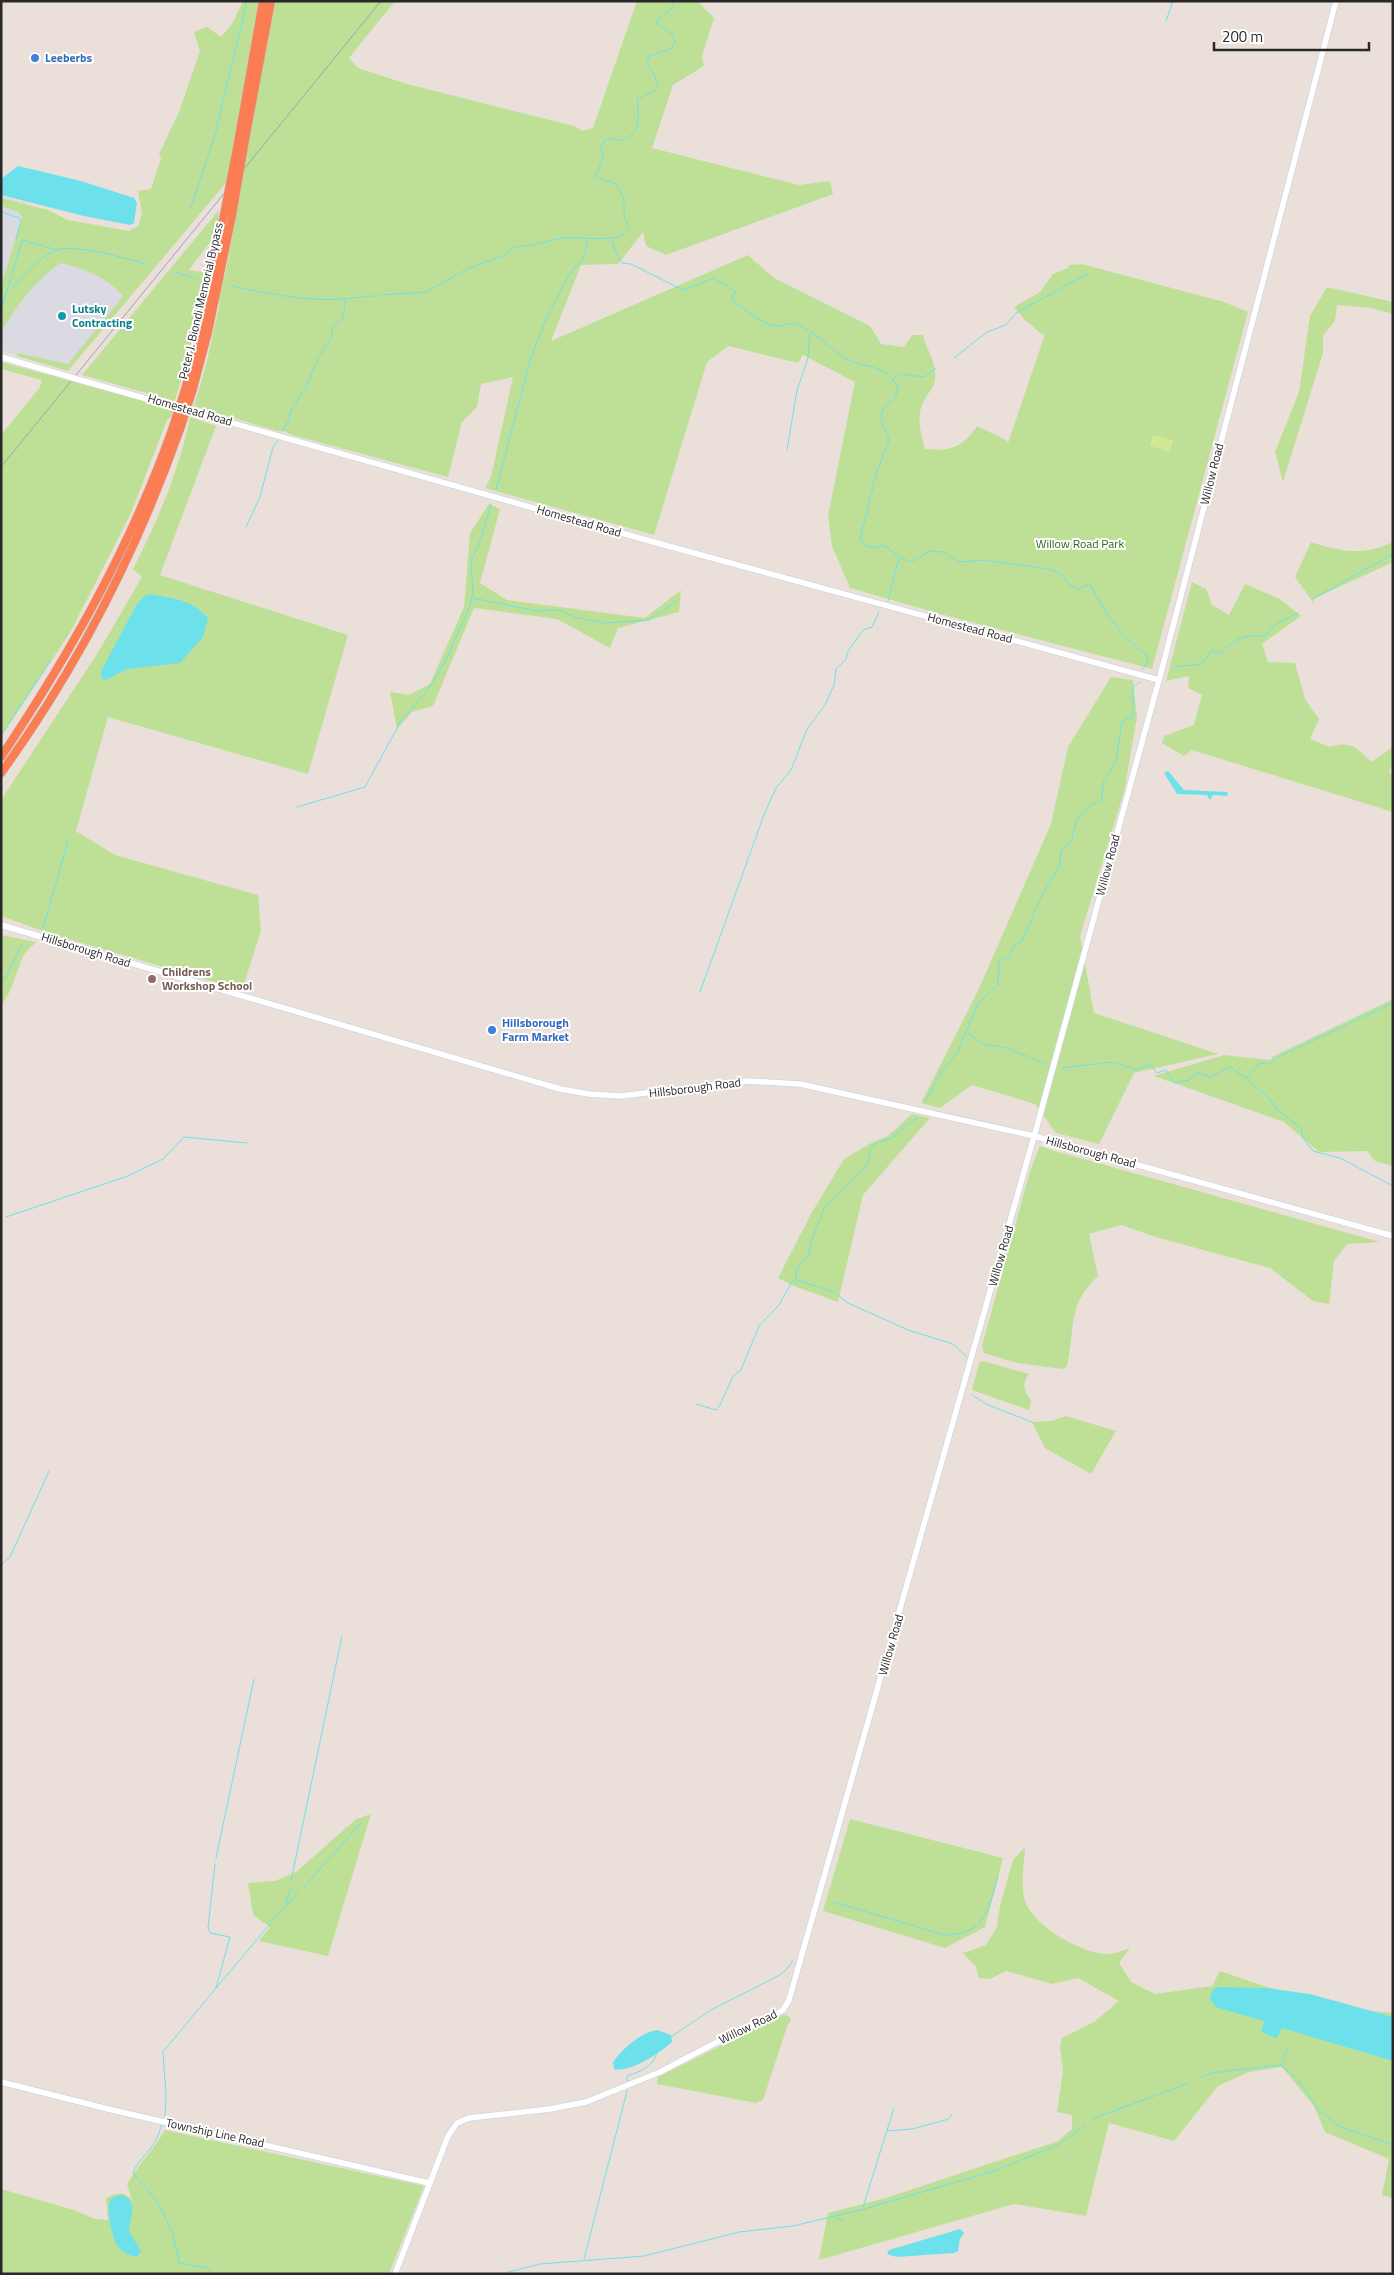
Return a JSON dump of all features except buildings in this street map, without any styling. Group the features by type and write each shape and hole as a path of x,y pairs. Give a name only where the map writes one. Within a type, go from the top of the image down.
{"highway":[{"name":"Peter J. Biondi Memorial Bypass","path":"188,391 238,143 263,1"},
{"name":"Peter J. Biondi Memorial Bypass","path":"1,773 36,722 113,588 157,493 210,324 271,1"},
{"name":"Peter J. Biondi Memorial Bypass","path":"1,757 63,662 100,596 135,524 176,428"}],"street":[{"name":"Willow Road","path":"394,2274 448,2136 452,2128 463,2119 557,2108 586,2102 667,2068 773,2016 787,2004 799,1970 1034,1136 1158,680 1336,1"},
{"name":"Homestead Road","path":"1,357 657,543 1158,680"},
{"name":"Hillsborough Road","path":"1,925 574,1092 620,1096 748,1081 786,1082 1034,1136 1393,1236"},
{"name":"Township Line Road","path":"1,2082 429,2183"}],"shaded area":[{"path":"1,196 27,203 15,252 137,283 67,369 1,351"}],"green space":[{"name":"Willow Road Park","path":"243,1 395,1 349,58 358,68 407,84 574,126 582,131 593,128 637,1 697,1 714,18 702,56 704,66 673,85 652,148 799,185 830,181 833,194 666,255 646,246 643,232 618,264 581,265 551,341 748,255 774,278 870,326 881,344 904,347 912,335 923,335 933,363 935,380 920,410 920,429 925,449 942,450 955,447 961,443 977,426 1006,440 1008,443 1045,334 1043,335 1024,319 1014,307 1040,292 1053,274 1068,268 1069,265 1082,264 1224,302 1248,312 1152,669 944,615 850,588 832,546 828,516 855,382 803,355 798,363 728,346 707,362 654,535 485,488 491,477 513,377 481,384 477,407 462,422 448,477 292,435 284,431 277,431 194,406 206,365 220,302 203,301 175,401 82,375 219,210 217,233 189,270 225,276 246,159 68,371 17,356 17,353 68,364 123,296 102,278 60,263 42,278 27,295 1,333 1,286 22,217 19,212 1,206 1,198 48,210 68,220 129,231 138,226 142,214 138,191 151,189 161,158 159,154 179,112 200,51 194,32 207,27 221,37 232,24"},
{"path":"1327,287 1393,302 1393,314 1371,308 1337,305 1335,321 1323,336 1323,353 1283,482 1275,452 1299,392 1310,316"},
{"path":"1,362 174,409 171,417 167,420 131,513 71,631 1,737 1,435 40,387 42,380 1,369"},
{"path":"190,417 216,426 160,575 348,635 308,774 108,717 76,831 115,855 258,895 261,931 242,990 51,934 1,916 1,800 97,654 142,577 133,569 167,495 186,437"},
{"path":"1153,435 1173,440 1170,452 1150,446"},
{"path":"489,504 500,509 480,583 507,600 645,618 681,590 679,612 618,628 610,648 557,619 474,608 433,706 412,712 397,729 390,692 409,695 430,684 464,607 470,533"},
{"path":"1311,542 1342,550 1362,551 1393,542 1393,562 1313,599 1315,605 1295,577"},
{"path":"1192,582 1206,589 1212,605 1229,615 1245,584 1280,599 1301,616 1262,644 1268,662 1295,663 1305,699 1319,719 1310,739 1330,747 1343,744 1348,745 1358,749 1371,762 1393,747 1393,763 1389,771 1393,777 1393,812 1192,750 1184,756 1162,743 1164,736 1194,725 1202,695 1188,688 1189,676 1166,681"},
{"path":"1111,677 1133,680 1137,717 1124,792 1080,936 1094,1013 1218,1054 1134,1073 1099,1144 1056,1133 1035,1104 972,1085 940,1108 921,1103 977,993 1051,824 1068,747"},
{"path":"1,935 36,942 24,954 10,991 1,1006"},
{"path":"1393,999 1393,1166 1375,1161 1367,1151 1319,1152 1284,1122 1154,1076 1224,1055 1271,1060 1272,1057"},
{"path":"912,1114 930,1118 863,1195 838,1302 778,1278 811,1214 844,1159 873,1142 888,1136"},
{"path":"1040,1146 1061,1153 1060,1156 1062,1153 1380,1242 1347,1244 1334,1261 1329,1304 1313,1301 1270,1268 1159,1238 1121,1225 1089,1234 1098,1276 1088,1287 1077,1308 1067,1366 1063,1369 1017,1363 984,1353 982,1346 1030,1171"},
{"path":"983,1361 1029,1374 1024,1384 1031,1400 1029,1410 972,1390 979,1363"},
{"path":"1066,1416 1116,1431 1091,1474 1045,1448 1032,1422 1051,1421"},
{"path":"371,1814 328,1956 259,1941 270,1927 253,1915 248,1883 275,1881 296,1872 356,1819"},
{"path":"850,1819 1003,1858 985,1927 945,1948 823,1911"},
{"path":"1025,1847 1023,1891 1028,1908 1036,1918 1060,1937 1087,1950 1111,1954 1130,1948 1119,1963 1131,1982 1155,1994 1212,1986 1220,1971 1267,1987 1360,2010 1393,2013 1393,2198 1382,2195 1389,2159 1325,2132 1314,2106 1282,2067 1249,2072 1218,2086 1174,2141 1109,2123 1086,2216 1014,2204 819,2260 828,2213 886,2198 1058,2141 1072,2129 1072,2115 1057,2112 1063,2070 1060,2048 1062,2038 1094,2022 1119,2001 1078,1978 1052,1984 1006,1971 990,1979 979,1978 976,1967 963,1953 986,1945 997,1927 1000,1906 1013,1860"},
{"path":"783,2015 789,2016 791,2021 788,2024 763,2100 756,2103 657,2084 658,2077"},
{"path":"165,2130 424,2186 389,2274 1,2274 1,2189 74,2210 95,2219 108,2220 106,2198 120,2194 126,2195 132,2200 127,2184"}],"water":[{"path":"18,166 81,181 134,198 137,203 134,223 130,225 84,216 1,195 1,179"},
{"path":"150,594 189,603 202,612 208,618 203,637 180,663 127,669 106,680 102,679 101,671 137,604 144,596"},
{"path":"1168,771 1184,790 1228,792 1227,796 1213,795 1210,800 1207,795 1177,794 1164,773"},
{"path":"1217,1987 1266,1988 1310,1994 1393,2017 1393,2061 1282,2028 1277,2038 1261,2032 1264,2021 1215,2007 1210,1998 1213,1989"},
{"path":"657,2030 671,2035 672,2042 653,2056 636,2065 628,2068 614,2069 613,2062 627,2047 644,2034"},
{"path":"122,2195 132,2205 129,2231 141,2251 137,2257 128,2254 119,2247 111,2229 109,2203 113,2197"},
{"path":"960,2229 964,2233 960,2239 958,2251 954,2253 897,2257 887,2254 889,2250"}],"waterway":[{"path":"190,210 214,139 247,1"},
{"path":"382,295 426,292 467,269 505,255 514,247 565,238 600,239 621,236 629,228 624,215 624,199 616,184 595,177 604,156 600,148 605,140 611,138 619,141 632,134 638,120 637,100 653,92 658,87 653,71 646,63 649,56 671,49 675,43 672,34 657,24 657,20 671,9 675,1"},
{"path":"1166,21 1173,1"},
{"path":"1,212 21,220 16,239"},
{"path":"611,239 622,263 631,264 683,290 714,278 736,292 731,299 759,320 772,325 796,324 803,327 847,359 876,368 888,374 893,380 898,388 895,398 882,410 881,419 889,440 876,474 860,539 865,546 875,548 883,545 911,562 930,551 943,552 959,562 985,560 1049,569 1061,574 1070,585 1078,589 1090,584 1114,623 1147,656 1148,661 1143,669"},
{"path":"1,311 22,240 57,250"},
{"path":"496,490 531,357 548,314 570,273 583,259 588,240"},
{"path":"12,289 38,262 57,250 88,250 146,264"},
{"path":"174,272 198,279"},
{"path":"954,358 987,332 1006,325 1016,313 1087,274"},
{"path":"232,286 287,296 330,300 377,296"},
{"path":"282,432 288,422 291,411 306,387 317,360 331,338 332,328 343,318 346,298"},
{"path":"787,450 797,390 808,358 810,334"},
{"path":"893,379 901,374 924,377 936,368"},
{"path":"246,527 260,497 273,447 278,440"},
{"path":"297,807 365,787 401,721 426,692 445,662 470,606 473,592 471,561 481,539 491,504"},
{"path":"1313,599 1393,554"},
{"path":"888,601 899,558"},
{"path":"473,598 537,611 557,610 578,618 605,623 649,620 675,602"},
{"path":"700,992 765,812 776,788 791,770 807,729 825,705 834,685 836,669 846,659 848,651 863,630 872,627 879,612"},
{"path":"1174,667 1202,664 1212,650 1220,654 1240,639 1251,636 1265,636 1273,626 1298,613"},
{"path":"1,735 51,660"},
{"path":"925,1102 942,1071 958,1051 978,1003 998,985 999,961 1009,957 1013,947 1023,940 1041,897 1059,867 1062,849 1071,843 1079,816 1088,807 1102,800 1103,783 1116,761 1122,721 1133,717 1133,687 1140,682"},
{"path":"43,928 69,838"},
{"path":"1,982 5,979 22,945"},
{"path":"1062,1068 1113,1062 1136,1070 1150,1065 1157,1073 1166,1070 1174,1083 1190,1080 1197,1072 1210,1077 1230,1067 1246,1078 1260,1063 1269,1064 1278,1057 1393,1003"},
{"path":"967,1033 983,1044 1007,1048 1046,1064"},
{"path":"1246,1078 1271,1100 1276,1109 1301,1128 1303,1138 1313,1151 1340,1158 1393,1186"},
{"path":"696,1404 716,1410 720,1405 733,1376 741,1370 759,1326 779,1305 792,1282 796,1279 797,1268 809,1255 811,1242 825,1206 866,1167 873,1145 893,1137 918,1118"},
{"path":"6,1217 128,1176 163,1159 184,1137 247,1143"},
{"path":"797,1280 834,1292 848,1303 908,1330 953,1344 968,1358"},
{"path":"972,1395 988,1405 1032,1422"},
{"path":"1,1565 10,1557 49,1471"},
{"path":"291,1881 342,1636"},
{"path":"216,1858 254,1679"},
{"path":"304,1887 361,1823"},
{"path":"165,2116 166,2095 163,2052 216,1988 230,1937 210,1933 208,1927 215,1864"},
{"path":"834,1902 944,1935 958,1934 968,1931 983,1918 992,1899 998,1876"},
{"path":"217,1987 286,1905 290,1889"},
{"path":"287,1905 298,1892"},
{"path":"671,2037 711,2010 778,1976 787,1969 793,1960"},
{"path":"1282,2064 1288,2046"},
{"path":"627,2081 627,2076 649,2066 657,2053"},
{"path":"1202,2077 1211,2073 1281,2065 1300,2082 1317,2108 1338,2126 1393,2145"},
{"path":"1092,2119 1189,2083"},
{"path":"584,2259 627,2091"},
{"path":"863,2207 894,2108"},
{"path":"887,2131 912,2129 949,2119 952,2114"},
{"path":"501,2274 540,2264 644,2256 739,2232 793,2226 864,2209 994,2171 1060,2144 1086,2125"},
{"path":"161,2126 153,2145 133,2172 165,2215 179,2263 207,2268 214,2274"},
{"path":"835,2217 844,2221"}],"railway":[{"path":"1,467 381,1"}],"place":[{"name":"Leeberbs","path":"35,58"},
{"name":"Lutsky Contracting","path":"62,316"},
{"name":"Childrens Workshop School","path":"152,979"},
{"name":"Hillsborough Farm Market","path":"492,1030"}]}
